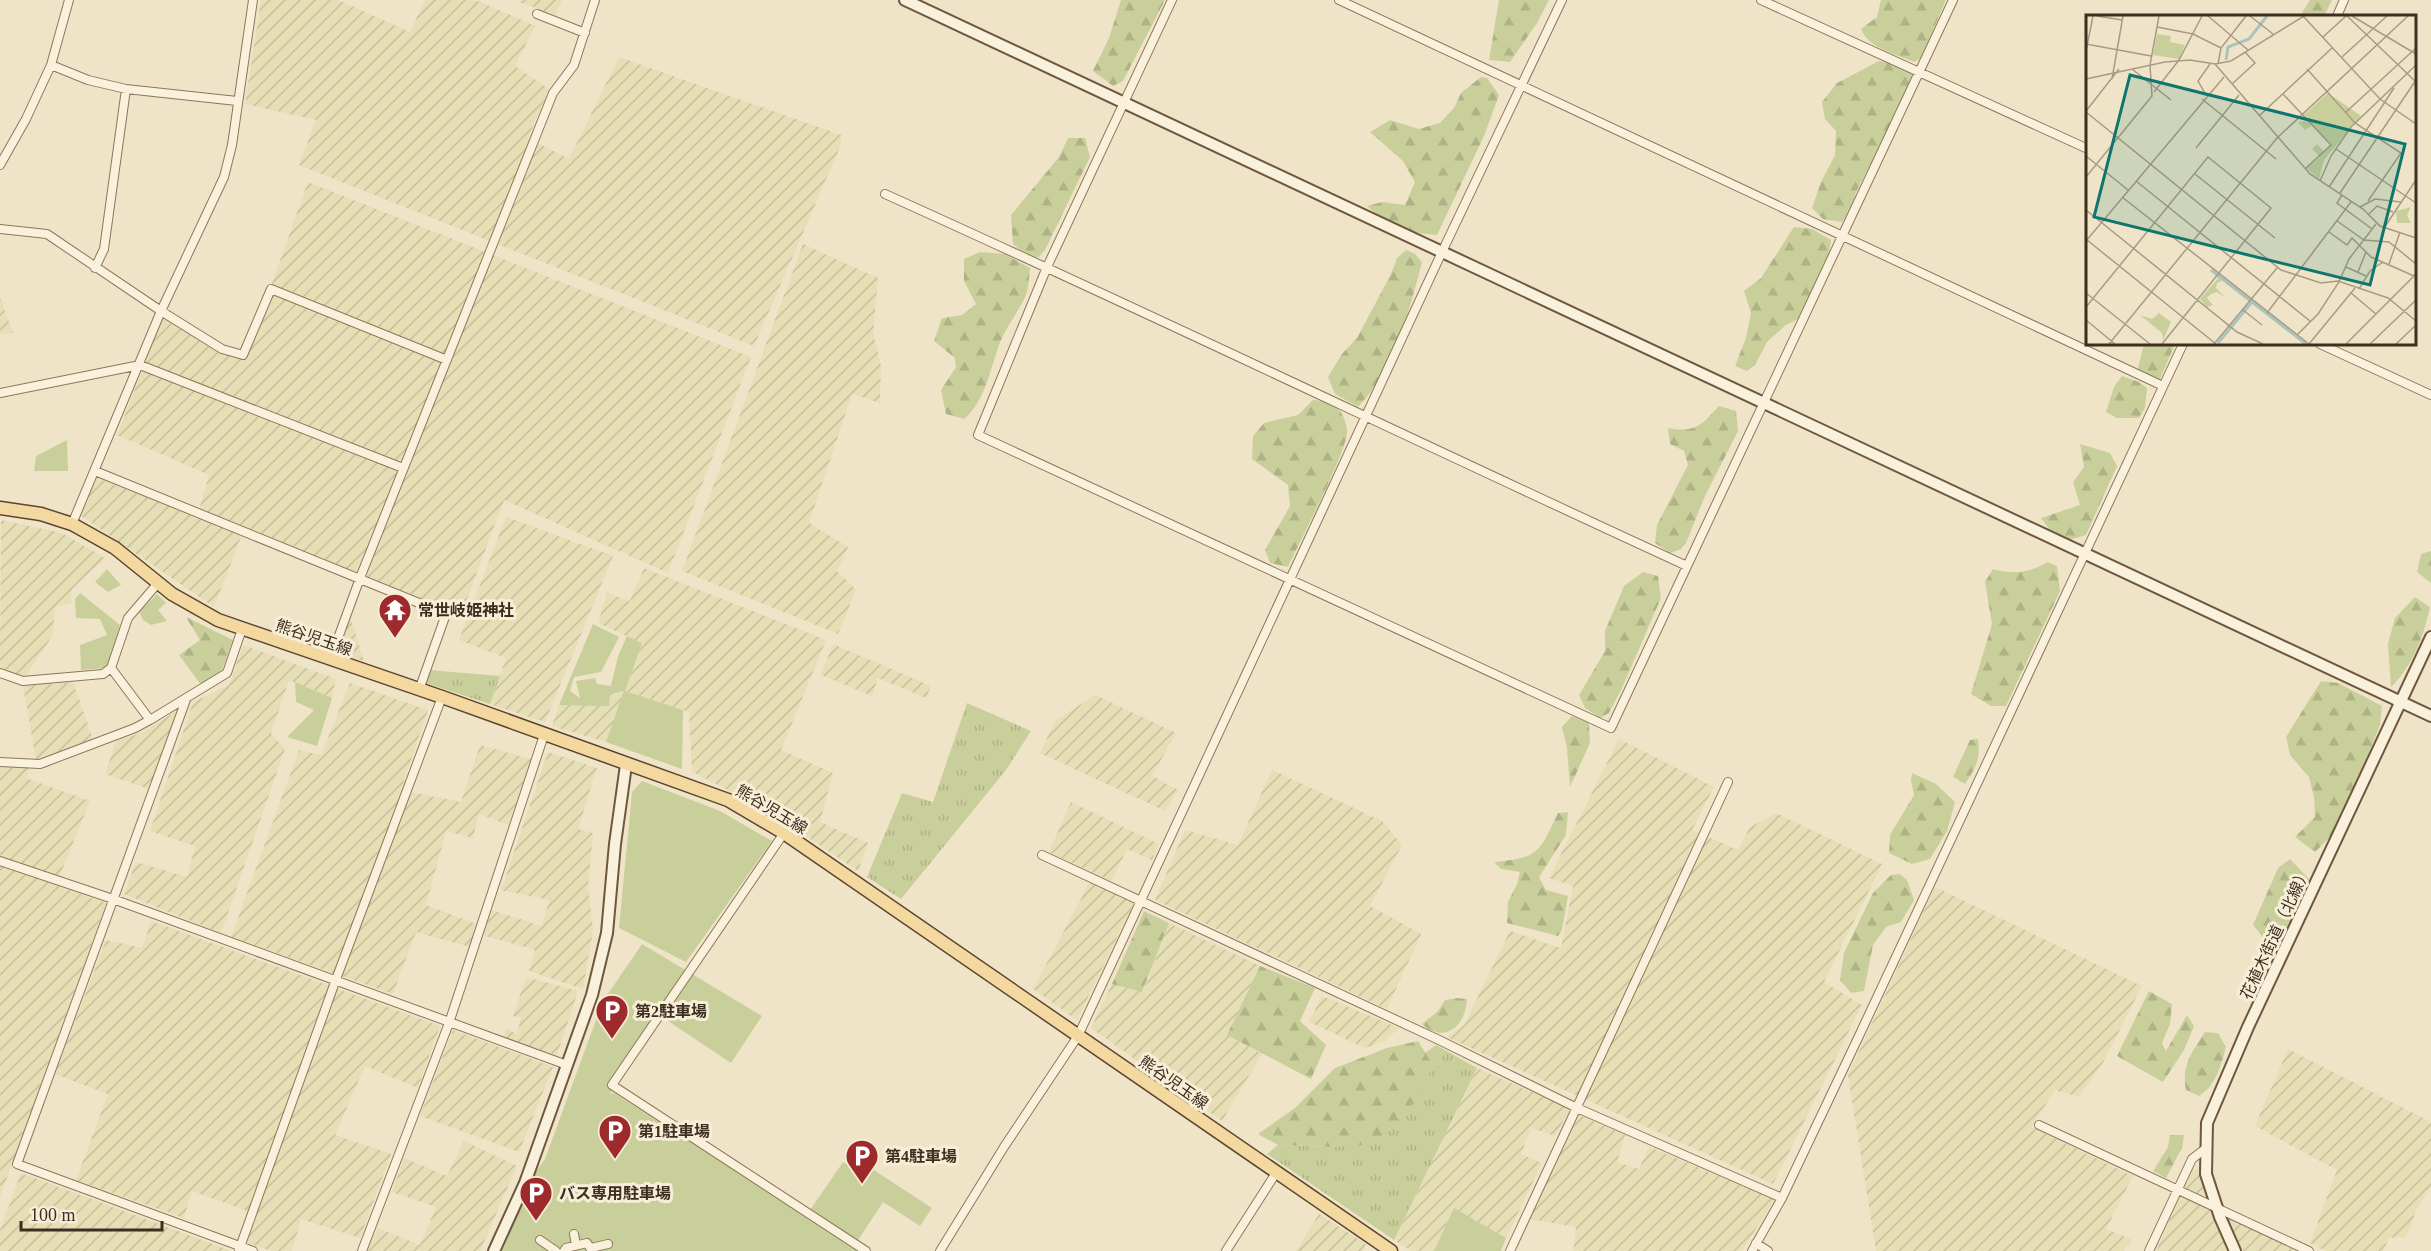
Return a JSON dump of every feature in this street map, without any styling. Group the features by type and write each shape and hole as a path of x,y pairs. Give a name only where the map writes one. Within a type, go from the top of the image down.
{"main road":[{"name":"熊谷児玉線","path":"0,508 41,514 72,524 115,548 172,594 207,615 728,800 784,833 1391,1251"}],"street":[{"path":"0,165 26,119 51,65 69,0"},
{"path":"72,524 161,311 224,177 232,145 253,0"},
{"path":"330,660 403,468 553,93 574,66 595,0"},
{"path":"905,0 2431,716"},
{"path":"1172,0 1047,267 978,435 1611,728 1953,0"},
{"path":"1339,0 2163,386"},
{"path":"940,1251 1004,1147 1078,1036 1442,252 1562,0"},
{"path":"1761,0 2086,148"},
{"path":"2337,15 2344,0"},
{"path":"537,14 585,33"},
{"path":"51,65 87,80 126,89 237,101"},
{"path":"95,268 104,249 126,89"},
{"path":"885,194 1047,267 1365,418 1687,566"},
{"path":"0,228 47,234 95,268 222,349 243,355 271,289 447,360"},
{"path":"1768,1251 1754,1247 1782,1197 2183,345"},
{"path":"2322,345 2431,395"},
{"path":"0,393 140,365 403,468"},
{"path":"95,471 446,614 419,690"},
{"path":"0,673 23,681 103,674 111,668 124,624 158,583"},
{"path":"0,762 40,764 135,728 150,720 226,673 242,629"},
{"name":"花植木街道（北線）","path":"2235,1251 2206,1174 2206,1123 2253,1016 2431,637"},
{"path":"111,668 150,720"},
{"path":"187,697 16,1164 239,1249 253,1251"},
{"path":"239,1249 335,982 442,697"},
{"path":"362,1251 449,1023 544,735"},
{"path":"494,1251 525,1183 592,995 607,933 615,844 626,765"},
{"path":"1510,1251 1728,782"},
{"path":"784,833 612,1085 866,1251"},
{"path":"1042,855 1437,1039 1576,1108 1782,1197"},
{"path":"0,861 113,899 567,1065"},
{"path":"2039,1125 2309,1251"},
{"path":"2149,1251 2192,1159 2205,1149"},
{"path":"1226,1251 1276,1173"},
{"path":"574,1234 576,1245"},
{"path":"540,1240 556,1251"},
{"path":"564,1251 566,1248 587,1243 591,1250 608,1244"}],"shaded area":[{"path":"261,0 338,0 410,32 425,0 476,0 535,26 515,66 549,89 528,138 569,159 619,57 841,135 841,145 754,346 299,165 316,120 245,104"},
{"path":"520,0 562,0 555,15 519,2"},
{"path":"308,182 751,357 668,573 504,500 461,615 245,527 214,607 80,515 97,478 197,517 209,475 117,435 163,317 220,354 245,359"},
{"path":"803,244 878,278 873,333 881,366 880,403 852,394 809,523 848,547 837,571 856,590 838,634 682,571"},
{"path":"0,298 13,333 0,334"},
{"path":"506,517 613,556 545,722 490,704 506,658 459,640"},
{"path":"1,520 62,533 105,558 72,589 71,603 55,607 53,635 25,677 0,667"},
{"path":"644,568 826,640 781,750 833,773 820,822 868,843 858,871 766,809 692,772 689,712 625,691 606,742 552,726 559,705 609,705 610,694 642,643 598,623 607,593 630,601"},
{"path":"350,617 364,661 336,653"},
{"path":"833,644 931,686 926,698 878,678 872,696 821,675"},
{"path":"243,645 336,679 332,698 289,680 271,734 285,749 221,933 124,894 136,862 187,877 195,846 150,831 193,702 229,685"},
{"path":"73,682 93,739 36,760 23,686"},
{"path":"350,683 428,710 401,790 461,802 480,745 531,759 509,825 479,814 473,838 446,831 426,905 476,924 470,947 416,932 393,994 231,937 299,750 321,755"},
{"path":"1095,695 1176,733 1152,776 1178,790 1165,811 1040,753 1055,721"},
{"path":"178,710 149,789 105,774 116,741 141,733"},
{"path":"1619,739 1714,787 1692,830 1738,850 1750,827 1776,813 1882,864 1824,982 1862,1005 1773,1184 1447,1037 1464,1025 1510,931 1561,948 1573,886 1549,878"},
{"path":"548,752 597,768 578,829 593,833 588,887 593,930 583,989 529,971 535,950 482,935 491,910 542,926 549,900 501,890"},
{"path":"0,766 29,768 26,778 90,801 56,885 106,903 0,1197"},
{"path":"1272,770 1382,821 1402,845 1370,906 1421,934 1387,1009 1155,900 1185,830 1238,845"},
{"path":"1071,802 1159,844 1152,860 1127,849 1111,881 1049,852"},
{"path":"1090,882 1134,903 1077,1020 1033,989"},
{"path":"1935,887 2142,986 2104,1061 2079,1097 2055,1090 2031,1127 2133,1176 2106,1229 2133,1240 2123,1251 1876,1251 1848,1075"},
{"path":"151,921 440,1026 418,1088 365,1066 335,1135 391,1154 360,1238 301,1219 292,1251 272,1251 246,1242 255,1214 192,1191 184,1218 76,1180 108,1094 55,1074 106,940 142,948"},
{"path":"1169,923 1260,966 1227,1035 1262,1054 1222,1121 1091,1028 1112,984 1143,992"},
{"path":"526,977 578,991 557,1055 504,1039 505,1028 517,1034 521,1018 513,1016"},
{"path":"1322,996 1399,1028 1385,1041 1365,1048 1309,1022"},
{"path":"453,1030 553,1067 519,1152 420,1116"},
{"path":"2288,1049 2431,1122 2431,1186 2416,1211 2406,1237 2389,1238 2383,1251 2326,1251 2310,1243 2337,1170 2255,1126"},
{"path":"1477,1068 1570,1109 1555,1136 1531,1128 1521,1154 1542,1163 1506,1238 1455,1209 1434,1251 1411,1251 1394,1240"},
{"path":"1579,1115 1625,1135 1617,1162 1639,1169 1649,1147 1775,1199 1742,1251 1573,1251 1576,1227 1530,1219"},
{"path":"464,1141 517,1166 480,1251 366,1251 378,1228 420,1245 436,1207 392,1192 404,1158 447,1176"},
{"path":"2198,1169 2228,1251 2156,1251 2192,1170"},
{"path":"21,1173 232,1251 0,1251 0,1230"},
{"path":"1319,1214 1366,1244 1362,1251 1296,1251"},
{"path":"2226,1216 2300,1251 2242,1251"}],"green space":[{"path":"1121,0 1165,0 1123,81 1113,86 1093,71 1109,38"},
{"path":"1499,0 1549,0 1537,23 1510,62 1489,60"},
{"path":"1881,0 1946,0 1921,58 1915,62 1876,46 1861,29 1877,17"},
{"path":"2310,0 2332,0 2324,15 2301,15"},
{"path":"1879,61 1893,63 1914,75 1888,137 1856,192 1850,212 1842,222 1823,219 1812,208 1821,182 1835,155 1836,131 1825,119 1822,102 1837,83"},
{"path":"1481,77 1487,78 1499,95 1484,136 1437,235 1416,233 1399,228 1367,206 1382,202 1405,205 1415,182 1403,161 1370,132 1390,120 1419,129 1440,123 1454,108 1461,93"},
{"path":"1068,138 1085,138 1090,157 1045,250 1039,257 1029,258 1013,244 1011,215 1059,157"},
{"path":"1794,227 1812,229 1831,240 1828,260 1800,318 1786,325 1767,342 1755,365 1747,371 1735,366 1746,338 1751,313 1744,291 1761,278"},
{"path":"1406,250 1415,254 1422,262 1412,300 1399,339 1381,376 1358,407 1335,394 1328,377 1342,354 1357,338 1397,258"},
{"path":"980,252 1005,254 1030,268 1029,282 1026,295 1001,340 983,393 978,403 964,419 946,414 941,390 956,367 955,358 934,341 942,318 962,315 976,304 964,281 964,259"},
{"path":"2144,345 2175,345 2160,379 2137,372"},
{"path":"2122,376 2139,382 2147,388 2145,408 2139,418 2117,418 2106,412 2114,387"},
{"path":"1313,400 1332,404 1340,411 1347,430 1346,440 1332,475 1288,567 1270,563 1265,550 1290,506 1288,485 1252,459 1253,436 1264,423 1298,415"},
{"path":"1719,406 1736,411 1738,431 1705,496 1686,543 1681,549 1670,553 1655,543 1657,525 1688,465 1684,451 1670,444 1668,428 1691,429 1707,419"},
{"path":"67,440 68,471 34,471 36,456"},
{"path":"2080,444 2110,453 2117,466 2086,535 2069,540 2049,529 2041,518 2080,505 2073,482 2084,467"},
{"path":"2431,551 2431,583 2417,572 2421,554"},
{"path":"2048,562 2057,566 2060,591 2006,706 1991,706 1971,694 1992,624 1985,582 1993,569 2021,572"},
{"path":"107,569 121,585 108,592 95,582"},
{"path":"1643,572 1658,576 1661,598 1622,688 1609,713 1600,718 1585,708 1579,695 1605,651 1605,631 1624,586"},
{"path":"80,593 120,625 110,662 105,668 81,670 80,645 107,635 100,619 76,618 75,599"},
{"path":"157,594 166,603 158,610 167,621 151,625 143,620 139,612"},
{"path":"2415,597 2430,607 2421,639 2412,659 2391,687 2388,644 2395,618"},
{"path":"186,617 233,640 222,670 201,685 179,655 200,640"},
{"path":"593,624 619,637 601,672 574,677 570,691 580,698 576,681 595,678 597,684 611,686 618,656 627,636 642,643 625,691 683,710 682,769 606,742 624,691 610,694 609,706 559,705"},
{"path":"430,670 500,676 490,704 425,683"},
{"path":"2321,681 2338,683 2382,706 2380,725 2359,777 2330,837 2315,852 2295,837 2315,817 2314,797 2309,777 2290,755 2286,737"},
{"path":"295,682 332,698 317,746 287,737 314,710 296,702"},
{"path":"967,703 1031,731 1006,770 901,899 867,877 902,793 933,802"},
{"path":"1572,716 1589,723 1590,743 1570,787 1567,748 1562,727"},
{"path":"1978,739 1977,763 1965,784 1953,777 1970,740"},
{"path":"1912,773 1936,784 1955,802 1947,831 1930,859 1912,864 1889,853 1890,835 1914,795"},
{"path":"642,781 720,811 772,841 686,962 619,928 632,792"},
{"path":"1568,812 1566,835 1539,877 1546,890 1568,896 1562,930 1558,936 1507,923 1508,902 1520,872 1501,869 1494,862 1520,858 1536,851 1558,813"},
{"path":"2290,859 2309,879 2283,939 2270,946 2253,925 2278,868"},
{"path":"1900,874 1907,880 1914,900 1901,922 1886,927 1873,945 1864,991 1851,993 1840,980 1844,953 1873,893 1891,875"},
{"path":"1144,911 1169,923 1142,992 1112,984"},
{"path":"642,944 762,1016 731,1063 662,1017 610,1094 614,1093 806,1216 843,1162 852,1167 857,1159 932,1208 920,1226 883,1202 853,1248 857,1251 502,1251 534,1174 545,1159 603,1001"},
{"path":"1260,966 1315,988 1300,1021 1326,1045 1311,1079 1227,1035"},
{"path":"2149,991 2172,1004 2170,1024 2162,1043 2166,1051 2187,1015 2194,1026 2184,1050 2163,1082 2117,1056"},
{"path":"1467,999 1466,1008 1463,1017 1453,1029 1439,1033 1422,1024 1438,1011 1445,1000"},
{"path":"2205,1032 2218,1033 2226,1047 2214,1081 2199,1096 2186,1090 2185,1073 2189,1059"},
{"path":"1418,1041 1433,1065 1420,1094 1401,1122 1373,1144 1335,1147 1278,1145 1258,1134 1295,1108 1335,1068 1387,1048"},
{"path":"1436,1045 1477,1068 1394,1240 1267,1154 1278,1145 1335,1147 1433,1065 1425,1053"},
{"path":"2170,1135 2184,1135 2182,1148 2166,1178 2153,1171 2168,1147"},
{"path":"1454,1208 1506,1238 1501,1251 1434,1251"}],"place":[{"name":"常世岐姫神社","path":"395,639"},
{"name":"第2駐車場","path":"612,1040"},
{"name":"第1駐車場","path":"615,1160"},
{"name":"第4駐車場","path":"862,1185"},
{"name":"バス専用駐車場","path":"536,1222"}]}
